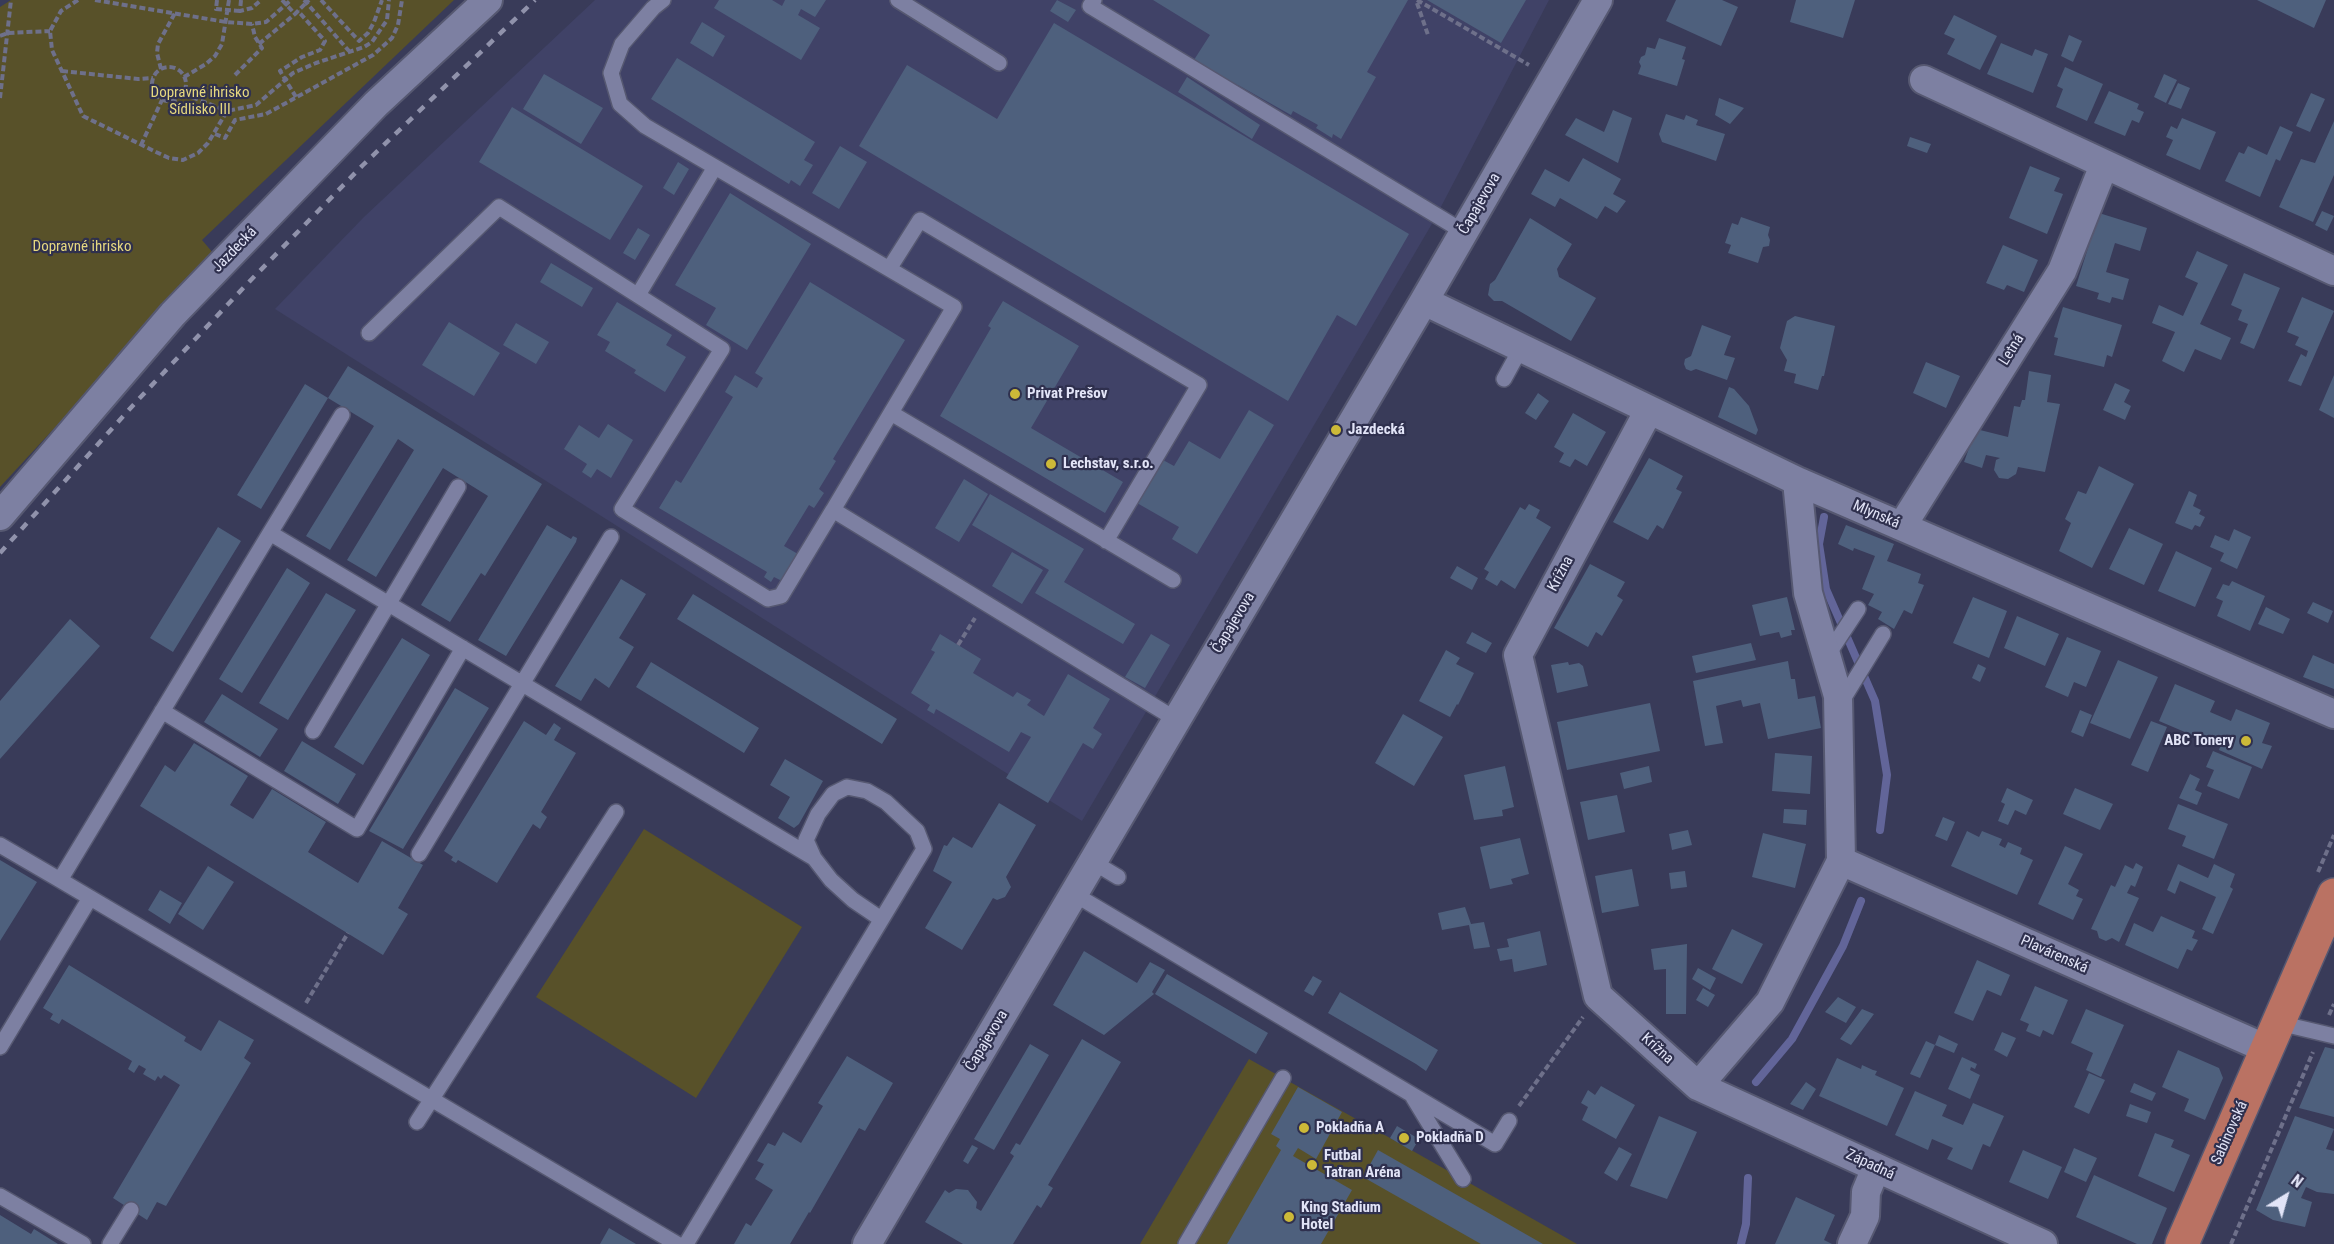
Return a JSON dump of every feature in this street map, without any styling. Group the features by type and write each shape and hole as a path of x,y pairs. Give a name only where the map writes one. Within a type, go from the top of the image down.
{"main road":[{"name":"Sabinovská","path":"2182,1244 2334,895"}],"street":[{"name":"Jazdecká","path":"0,516 173,314 376,104 488,0"},
{"name":"Čapajevova","path":"867,1244 1424,301 1598,0"},
{"path":"1924,80 2334,272"},
{"name":"Letná","path":"1902,526 2062,271 2104,165"},
{"name":"Mlynská","path":"1424,301 1797,481 2334,714"},
{"name":"Krížna","path":"1649,410 1518,655 1598,996 1698,1086"},
{"path":"1698,1086 1770,1002 1841,861 1838,696 1831,649 1808,593 1797,481"},
{"name":"Plavárenská","path":"1841,861 2273,1036"},
{"name":"Západná","path":"1698,1086 1876,1168 1991,1233 2043,1244"},
{"path":"1852,1244 1865,1216 1866,1192 1876,1168"}],"lane":[{"path":"369,333 499,207 723,349 622,509 768,599 781,596 954,307 645,126 620,104 611,73 622,44 653,8 663,0"},
{"path":"898,0 999,63"},
{"path":"1088,2 1464,232"},
{"path":"638,296 715,167"},
{"path":"889,269 920,220 1199,385 1106,541"},
{"path":"1504,379 1521,348"},
{"path":"891,413 1173,580"},
{"path":"60,880 342,415"},
{"path":"313,731 458,487"},
{"path":"833,510 1176,720"},
{"path":"270,533 814,858"},
{"path":"419,854 611,537"},
{"path":"1831,649 1854,614"},
{"path":"1839,706 1883,634"},
{"path":"162,711 357,829 464,648"},
{"path":"686,1244 924,849 917,831 886,801 867,790 847,787 833,794 818,814 806,840 814,858 831,880 853,900 880,919"},
{"path":"417,1122 616,812"},
{"path":"0,845 677,1244"},
{"path":"1093,862 1118,877"},
{"path":"1074,894 1495,1143 1509,1121"},
{"path":"0,1047 90,898"},
{"path":"2273,1036 2328,1035"},
{"path":"1186,1244 1283,1078"},
{"path":"1411,1094 1463,1179"},
{"path":"0,1196 83,1244"},
{"path":"110,1244 131,1210"}],"path":[{"path":"0,98 10,0"},
{"path":"78,0 61,11 50,31 52,50 83,116 169,158 183,160 198,153 215,134 227,111"},
{"path":"95,0 226,22 252,24 266,22 291,0"},
{"path":"217,0 216,9 240,11 252,8 261,0"},
{"path":"184,77 215,56 222,44 229,0"},
{"path":"240,11 241,0"},
{"path":"282,0 324,41 324,46 320,50 302,57 280,71 296,97"},
{"path":"321,0 359,41 374,22 382,0"},
{"path":"184,94 227,111 256,105 293,73 364,47 378,36 387,20 389,0"},
{"path":"215,134 225,138 235,120 266,114 373,56 392,38 398,25 402,0"},
{"path":"259,44 306,1 349,51"},
{"path":"1417,1 1428,35"},
{"path":"1417,1 1535,68"},
{"path":"161,69 157,53 158,44 175,13"},
{"path":"235,75 262,48 255,37 252,24"},
{"path":"0,36 8,33 50,31"},
{"path":"168,67 176,69 184,77 186,85 184,94 174,101 162,100 153,91 153,78 161,69 168,67"},
{"path":"62,71 138,79 153,78"},
{"path":"141,145 162,100"},
{"path":"958,645 984,602"},
{"path":"297,1020 348,933"},
{"path":"1509,1121 1598,996"},
{"path":"2231,1244 2328,1035 2334,1004"}],"shaded area":[{"path":"595,0 1549,0 1433,222 1082,821 275,309 364,217"}],"green space":[{"path":"11,0 454,0 202,240 219,260 85,395 0,487 0,7"},
{"path":"644,829 802,927 696,1098 536,997"},
{"name":"Futbal Tatran Aréna","path":"1249,1059 1390,1138 1577,1244 1140,1244"}],"building":[{"path":"719,0 772,0 782,6 785,0 826,0 815,17 801,9 798,15 820,28 801,60 714,8"},
{"path":"1057,0 1076,10 1068,22 1050,11"},
{"path":"1153,0 1408,0 1367,72 1376,77 1341,139 1333,134 1332,138 1316,128 1318,125 1293,111 1291,115 1238,85 1236,88 1192,63 1210,35"},
{"path":"1427,0 1526,0 1501,43"},
{"path":"1676,0 1722,0 1738,7 1721,46 1666,21"},
{"path":"1796,0 1855,0 1843,38 1790,22"},
{"path":"2257,0 2326,0 2314,28"},
{"path":"1954,15 1997,36 1980,70 1947,54 1955,39 1944,34"},
{"path":"702,22 725,36 713,57 690,43"},
{"path":"1054,23 1409,234 1356,326 1337,315 1288,401 859,146 907,65 997,119"},
{"path":"2069,35 2082,41 2073,62 2061,56"},
{"path":"1659,38 1686,47 1682,59 1685,60 1677,86 1638,74 1641,57 1645,55 1647,47 1655,49"},
{"path":"2001,43 2032,56 2035,49 2048,54 2033,93 1987,74"},
{"path":"677,58 815,142 804,160 813,165 800,186 791,180 789,184 651,99"},
{"path":"2065,67 2103,84 2087,121 2056,107 2063,89 2057,86"},
{"path":"544,74 603,108 581,144 523,109"},
{"path":"2164,74 2177,80 2166,103 2154,97"},
{"path":"1187,77 1260,125 1252,139 1178,92"},
{"path":"2178,83 2190,88 2181,109 2168,104"},
{"path":"2109,91 2139,104 2137,109 2144,112 2139,123 2132,120 2125,136 2094,123"},
{"path":"2311,93 2325,99 2310,132 2296,126"},
{"path":"1719,98 1744,108 1730,124 1715,115"},
{"path":"512,107 643,186 610,240 479,162"},
{"path":"1613,110 1632,118 1618,163 1565,135 1576,118 1604,132"},
{"path":"1666,114 1684,120 1686,115 1698,120 1696,125 1725,134 1716,161 1662,142 1659,134"},
{"path":"2182,118 2216,132 2200,170 2166,155 2173,140 2166,137 2171,126 2177,129"},
{"path":"2334,121 2334,175 2313,222 2279,207 2301,159 2315,163"},
{"path":"2280,126 2293,132 2280,161 2276,159 2260,197 2225,181 2239,152 2244,154 2248,146 2267,155"},
{"path":"1910,137 1931,144 1927,153 1907,146"},
{"path":"840,146 867,162 839,209 812,193"},
{"path":"1583,158 1621,179 1613,194 1626,201 1617,213 1605,206 1597,219 1560,198 1555,207 1531,194 1545,169 1569,182"},
{"path":"678,162 689,169 674,195 663,188"},
{"path":"2030,166 2060,178 2054,191 2063,194 2047,234 2009,218"},
{"path":"730,193 811,244 747,350 706,325 716,308 675,285"},
{"path":"2322,211 2334,216 2327,231 2315,225"},
{"path":"2099,213 2147,228 2140,251 2115,243 2106,272 2129,279 2123,300 2112,297 2110,303 2097,299 2099,293 2076,286"},
{"path":"1741,217 1770,227 1769,246 1763,247 1758,263 1728,253 1731,245 1725,243 1732,223 1738,225"},
{"path":"1530,218 1572,244 1557,269 1559,277 1596,298 1571,341 1502,301 1494,301 1488,295 1490,284 1495,280"},
{"path":"638,228 650,235 635,260 623,253"},
{"path":"2003,245 2038,260 2024,292 2007,285 2004,290 1986,283"},
{"path":"2197,251 2228,265 2200,324 2231,338 2221,360 2195,349 2184,372 2162,361 2175,332 2152,323 2159,305 2183,316 2198,283 2185,277"},
{"path":"551,263 593,288 582,307 540,282"},
{"path":"2244,273 2280,288 2254,349 2240,343 2248,324 2238,320 2242,310 2231,305"},
{"path":"810,282 905,340 833,459 836,461 819,489 824,493 814,508 809,505 784,546 798,554 782,581 774,577 771,582 764,577 767,572 659,508 676,480 681,483 733,397 725,392 735,375 757,388 763,378 755,373"},
{"path":"2302,297 2334,311 2301,386 2288,381 2301,354 2306,357 2308,351 2295,345 2299,337 2287,332"},
{"path":"1003,301 1079,346 1031,428 1123,482 1105,513 940,416 991,328 988,326"},
{"path":"617,302 672,335 666,345 686,357 665,392 634,373 636,370 605,351 610,342 597,335"},
{"path":"2063,307 2122,325 2112,357 2107,355 2104,367 2054,355 2058,338 2054,337"},
{"path":"1795,316 1835,326 1824,376 1822,376 1818,390 1794,383 1796,374 1784,371 1787,360 1780,348 1787,321"},
{"path":"449,322 500,353 474,396 422,365"},
{"path":"516,323 549,342 536,364 503,345"},
{"path":"1702,325 1731,336 1724,355 1735,358 1727,380 1696,369 1691,371 1686,369 1685,359 1691,356"},
{"path":"1926,362 1960,376 1946,408 1913,393"},
{"path":"348,366 542,484 485,576 481,573 450,622 421,605 488,496 443,468 376,577 347,560 414,450 398,439 330,550 306,536 374,426 328,398"},
{"path":"2029,371 2051,375 2047,402 2060,404 2045,472 2018,467 2016,474 2008,479 1999,478 1994,470 1996,460 2000,458 1986,455 1982,468 1964,462 1976,429 2008,437 2014,406 2020,407 2022,400 2025,400"},
{"path":"2334,375 2334,418 2319,410"},
{"path":"2115,383 2130,390 2124,402 2131,406 2125,420 2103,410"},
{"path":"305,384 328,398 261,509 237,495"},
{"path":"1729,387 1734,389 1749,406 1758,430 1756,435 1718,417"},
{"path":"1538,393 1549,401 1536,420 1525,413"},
{"path":"1249,410 1274,425 1197,554 1172,539 1179,527 1137,503 1163,460 1174,466 1189,441 1220,459"},
{"path":"1573,413 1606,432 1587,466 1575,459 1570,467 1559,462 1564,453 1554,447"},
{"path":"608,424 633,440 611,478 597,469 591,478 582,472 587,464 564,449 579,425 599,438"},
{"path":"1649,458 1683,476 1676,489 1682,492 1663,529 1657,525 1648,540 1613,522"},
{"path":"2099,466 2134,484 2092,568 2059,551 2071,523 2065,519 2078,491 2086,494"},
{"path":"964,479 988,494 959,542 935,528"},
{"path":"2189,491 2197,495 2193,506 2201,510 2199,514 2205,517 2200,527 2195,525 2192,530 2175,523"},
{"path":"990,494 1084,549 1064,582 1135,624 1123,644 1035,593 1049,570 972,525"},
{"path":"1529,504 1540,510 1536,518 1551,527 1515,589 1501,580 1497,586 1485,579 1489,572 1484,569 1520,507 1525,510"},
{"path":"547,525 571,539 573,536 577,538 576,542 506,656 478,640"},
{"path":"1846,525 1894,544 1887,561 1921,574 1918,583 1924,585 1912,614 1904,610 1894,629 1878,619 1882,612 1868,605 1874,594 1862,589 1875,556 1854,548 1853,551 1838,544"},
{"path":"218,527 241,541 173,652 150,638"},
{"path":"2129,528 2163,544 2144,585 2109,569"},
{"path":"2234,529 2251,537 2237,569 2220,561 2224,553 2210,547 2215,535 2229,541"},
{"path":"2176,551 2212,568 2195,607 2158,591"},
{"path":"1012,552 1043,570 1022,604 992,586"},
{"path":"1590,564 1625,582 1617,596 1623,600 1602,636 1596,632 1588,647 1554,628"},
{"path":"1457,566 1478,578 1472,590 1450,578"},
{"path":"287,568 310,583 242,693 219,679"},
{"path":"621,579 646,594 619,638 634,647 609,688 595,678 581,701 555,686"},
{"path":"2232,581 2265,596 2250,631 2217,616 2223,601 2216,598 2223,584 2229,586"},
{"path":"326,593 356,610 288,720 259,703"},
{"path":"693,594 897,719 882,744 677,619"},
{"path":"1787,597 1795,630 1791,630 1792,635 1781,638 1779,632 1760,636 1752,605"},
{"path":"1973,597 2007,611 1989,658 1953,643"},
{"path":"2313,602 2333,611 2328,623 2307,613"},
{"path":"2266,607 2290,619 2283,634 2258,624"},
{"path":"2017,616 2059,634 2045,666 2004,648"},
{"path":"70,619 100,646 0,759 0,701"},
{"path":"1472,632 1492,643 1486,653 1466,643"},
{"path":"940,634 981,659 973,673 1013,697 1017,692 1031,700 1027,705 1044,716 1068,674 1110,699 1093,728 1102,734 1093,749 1083,743 1048,803 1006,778 1031,737 1021,732 1009,752 936,709 934,714 927,710 930,705 911,693 935,652 931,650"},
{"path":"1151,634 1170,645 1145,688 1125,677"},
{"path":"2067,637 2101,651 2086,687 2074,682 2068,697 2045,687"},
{"path":"402,638 430,655 363,765 334,747"},
{"path":"1751,643 1756,660 1696,673 1692,656"},
{"path":"1446,650 1460,658 1456,664 1474,673 1450,717 1419,701"},
{"path":"2313,655 2334,664 2334,689 2303,677"},
{"path":"2118,660 2158,677 2130,739 2090,723"},
{"path":"1788,661 1791,679 1795,679 1798,699 1815,696 1821,728 1768,739 1760,703 1743,707 1741,700 1716,706 1723,743 1705,746 1693,681"},
{"path":"651,662 759,728 744,753 636,687"},
{"path":"1568,662 1569,665 1579,663 1583,666 1588,686 1557,693 1551,665"},
{"path":"1978,664 1986,668 1980,682 1972,678"},
{"path":"2175,684 2215,701 2210,712 2231,721 2236,709 2270,723 2262,743 2272,746 2262,769 2219,750 2220,747 2159,721"},
{"path":"455,688 489,708 403,849 369,831"},
{"path":"222,694 278,729 260,757 204,722"},
{"path":"1650,703 1660,751 1567,770 1557,722"},
{"path":"2080,710 2092,715 2083,737 2071,732"},
{"path":"1403,714 1443,737 1414,786 1375,763"},
{"path":"524,721 546,735 554,723 561,728 554,740 576,753 541,812 547,817 540,829 533,824 497,883 458,860 456,863 451,860 453,857 444,851"},
{"path":"2151,721 2167,727 2148,772 2131,765"},
{"path":"302,741 356,774 338,804 284,771"},
{"path":"194,743 248,776 230,805 253,819 272,789 326,822 308,852 358,883 382,841 423,865 398,908 408,914 383,955 140,806 165,765 175,772"},
{"path":"2213,751 2252,767 2239,799 2207,786 2214,770 2206,767"},
{"path":"1775,753 1812,756 1810,794 1772,791"},
{"path":"785,759 823,781 799,824 794,828 778,818 790,797 770,785"},
{"path":"1505,766 1514,807 1502,810 1503,816 1474,820 1464,775"},
{"path":"1649,766 1652,782 1624,789 1620,773"},
{"path":"2190,774 2200,779 2195,790 2202,793 2197,805 2179,798"},
{"path":"2007,788 2033,800 2026,815 2015,810 2008,825 1998,821 2005,804 2001,802"},
{"path":"2075,788 2113,804 2100,830 2063,814"},
{"path":"1617,795 1625,832 1588,840 1580,802"},
{"path":"999,803 1036,825 1006,877 1011,887 1005,897 997,900 993,898 962,950 925,928 952,882 933,871 944,845 947,846 953,837 972,848"},
{"path":"2178,804 2228,824 2214,859 2182,846 2186,836 2168,829"},
{"path":"1784,809 1807,810 1806,825 1783,823"},
{"path":"1943,817 1955,822 1947,841 1935,836"},
{"path":"1688,830 1692,845 1672,850 1669,834"},
{"path":"1967,831 1979,837 1982,831 2002,839 1999,845 2005,848 2008,842 2022,848 2020,854 2033,860 2017,895 1951,866"},
{"path":"1763,833 1806,844 1795,888 1752,877"},
{"path":"1520,838 1529,874 1511,879 1513,884 1490,889 1480,847"},
{"path":"2065,846 2083,854 2068,884 2079,890 2076,896 2083,899 2073,920 2038,904"},
{"path":"0,860 37,882 0,941"},
{"path":"2136,863 2143,867 2135,887 2131,885 2127,893 2139,898 2119,942 2112,938 2106,941 2099,938 2097,931 2091,929 2111,885 2115,887 2125,865 2133,869"},
{"path":"2178,864 2208,878 2214,864 2235,874 2230,887 2233,889 2213,934 2202,929 2216,897 2180,881 2175,894 2167,890"},
{"path":"208,866 234,882 203,930 178,914"},
{"path":"1632,869 1639,906 1602,913 1595,876"},
{"path":"1685,871 1687,887 1671,889 1669,873"},
{"path":"160,890 182,903 170,924 148,910"},
{"path":"1465,907 1471,924 1484,922 1490,947 1474,949 1469,925 1442,930 1438,913"},
{"path":"2161,916 2195,931 2192,938 2198,940 2192,951 2187,949 2178,969 2125,945 2134,923 2153,932"},
{"path":"1732,929 1763,944 1742,984 1712,969"},
{"path":"1540,931 1547,965 1514,972 1512,959 1500,961 1497,949 1509,947 1507,939"},
{"path":"1687,944 1686,1014 1666,1014 1666,969 1654,970 1651,949"},
{"path":"1084,951 1137,983 1150,962 1165,970 1152,992 1154,994 1104,1035 1053,1005"},
{"path":"1977,960 2010,975 2001,996 1987,990 1973,1021 1954,1013"},
{"path":"69,965 186,1037 184,1041 201,1051 219,1020 254,1040 244,1058 251,1063 166,1206 157,1202 147,1220 113,1198 180,1085 164,1075 161,1079 158,1076 155,1081 143,1074 146,1069 139,1065 134,1073 128,1069 132,1061 62,1019 59,1024 50,1019 53,1014 43,1008"},
{"path":"1698,968 1716,978 1710,990 1692,979"},
{"path":"1167,974 1268,1033 1256,1054 1155,994"},
{"path":"1313,976 1322,981 1313,996 1304,991"},
{"path":"2035,986 2068,1000 2053,1035 2043,1030 2040,1037 2026,1031 2029,1024 2020,1020"},
{"path":"1703,988 1715,995 1708,1007 1696,1000"},
{"path":"1340,992 1438,1050 1426,1071 1328,1013"},
{"path":"1838,997 1856,1007 1846,1023 1825,1012"},
{"path":"1862,1009 1874,1014 1851,1045 1840,1039"},
{"path":"2086,1009 2124,1025 2101,1077 2086,1070 2093,1053 2071,1043"},
{"path":"2002,1032 2016,1038 2007,1057 1994,1050"},
{"path":"1939,1035 1958,1044 1954,1053 1935,1045"},
{"path":"1082,1039 1121,1062 1048,1185 1053,1188 1041,1208 1037,1205 1013,1244 963,1244 925,1222 945,1190 949,1193 956,1189 968,1190 977,1202 976,1208 981,1211 1014,1156 1010,1153 1016,1143 1020,1145"},
{"path":"1926,1041 1935,1045 1920,1078 1910,1074"},
{"path":"1030,1044 1049,1055 994,1150 974,1139"},
{"path":"2325,1047 2334,1049 2334,1117 2299,1108"},
{"path":"2178,1050 2219,1068 2223,1078 2205,1120 2184,1111 2189,1099 2162,1087"},
{"path":"847,1056 893,1083 865,1131 859,1128 790,1244 734,1244 746,1223 751,1226 773,1190 755,1179 764,1164 757,1161 768,1143 775,1146 783,1132 801,1143 823,1106 818,1103"},
{"path":"1962,1057 1977,1064 1975,1069 1971,1067 1970,1070 1980,1075 1970,1099 1948,1089"},
{"path":"1837,1058 1861,1069 1862,1065 1877,1071 1875,1075 1904,1088 1887,1126 1819,1096"},
{"path":"2089,1073 2105,1080 2089,1114 2074,1107"},
{"path":"1806,1082 1816,1089 1803,1110 1790,1104"},
{"path":"2134,1083 2156,1093 2152,1101 2130,1092"},
{"path":"1601,1086 1635,1105 1616,1139 1582,1120 1588,1107 1581,1103 1588,1090 1595,1095"},
{"name":"King Stadium Hotel","path":"1298,1087 1342,1112 1316,1159 1298,1148 1293,1156 1352,1190 1321,1244 1227,1244 1281,1150 1276,1146 1280,1139 1271,1134"},
{"path":"1915,1091 1947,1105 1942,1116 1963,1125 1973,1103 2004,1116 1990,1147 1983,1144 1972,1170 1947,1159 1953,1148 1932,1139 1928,1150 1895,1135"},
{"path":"2130,1104 2151,1112 2147,1123 2126,1116"},
{"path":"1659,1116 1697,1132 1667,1199 1630,1186"},
{"path":"2295,1116 2334,1129 2326,1149 2334,1151 2334,1194 2317,1192 2306,1187 2301,1198 2312,1202 2305,1227 2273,1220 2256,1210"},
{"name":"Pokladňa D","path":"1397,1126 1419,1139 1412,1151 1390,1138"},
{"path":"2155,1133 2174,1140 2171,1147 2190,1155 2174,1192 2138,1176"},
{"path":"972,1145 978,1148 968,1164 963,1161"},
{"path":"1619,1147 1632,1154 1617,1181 1604,1173"},
{"path":"2074,1148 2097,1158 2086,1182 2064,1172"},
{"path":"1378,1150 1543,1244 1481,1244 1363,1177"},
{"path":"2023,1150 2062,1167 2048,1199 2009,1182"},
{"path":"2094,1175 2167,1208 2152,1244 2137,1244 2076,1217"},
{"path":"1796,1197 1835,1215 1824,1240 1832,1244 1775,1244"},
{"path":"0,1215 31,1234 34,1229 58,1244 0,1244"},
{"path":"609,1228 636,1244 600,1244"}],"waterway":[{"path":"1824,517 1819,544 1826,589 1875,701 1887,775 1880,830"},
{"path":"1756,1082 1792,1039 1843,946 1861,901"},
{"path":"1741,1244 1746,1224 1748,1178"}],"railway":[{"path":"0,553 136,402 248,283 363,165 535,0"}],"place":[{"name":"Privat Prešov","path":"1015,394"},
{"name":"Jazdecká","path":"1336,430"},
{"name":"Lechstav, s.r.o.","path":"1051,464"},
{"name":"ABC Tonery","path":"2246,741"},
{"name":"Pokladňa A","path":"1304,1128"},
{"name":"Pokladňa D","path":"1404,1138"},
{"name":"Futbal Tatran Aréna","path":"1312,1165"},
{"name":"King Stadium Hotel","path":"1289,1217"}],"park label":[{"name":"Dopravné ihrisko Sídlisko III","path":"200,102"},
{"name":"Dopravné ihrisko","path":"82,247"}]}
